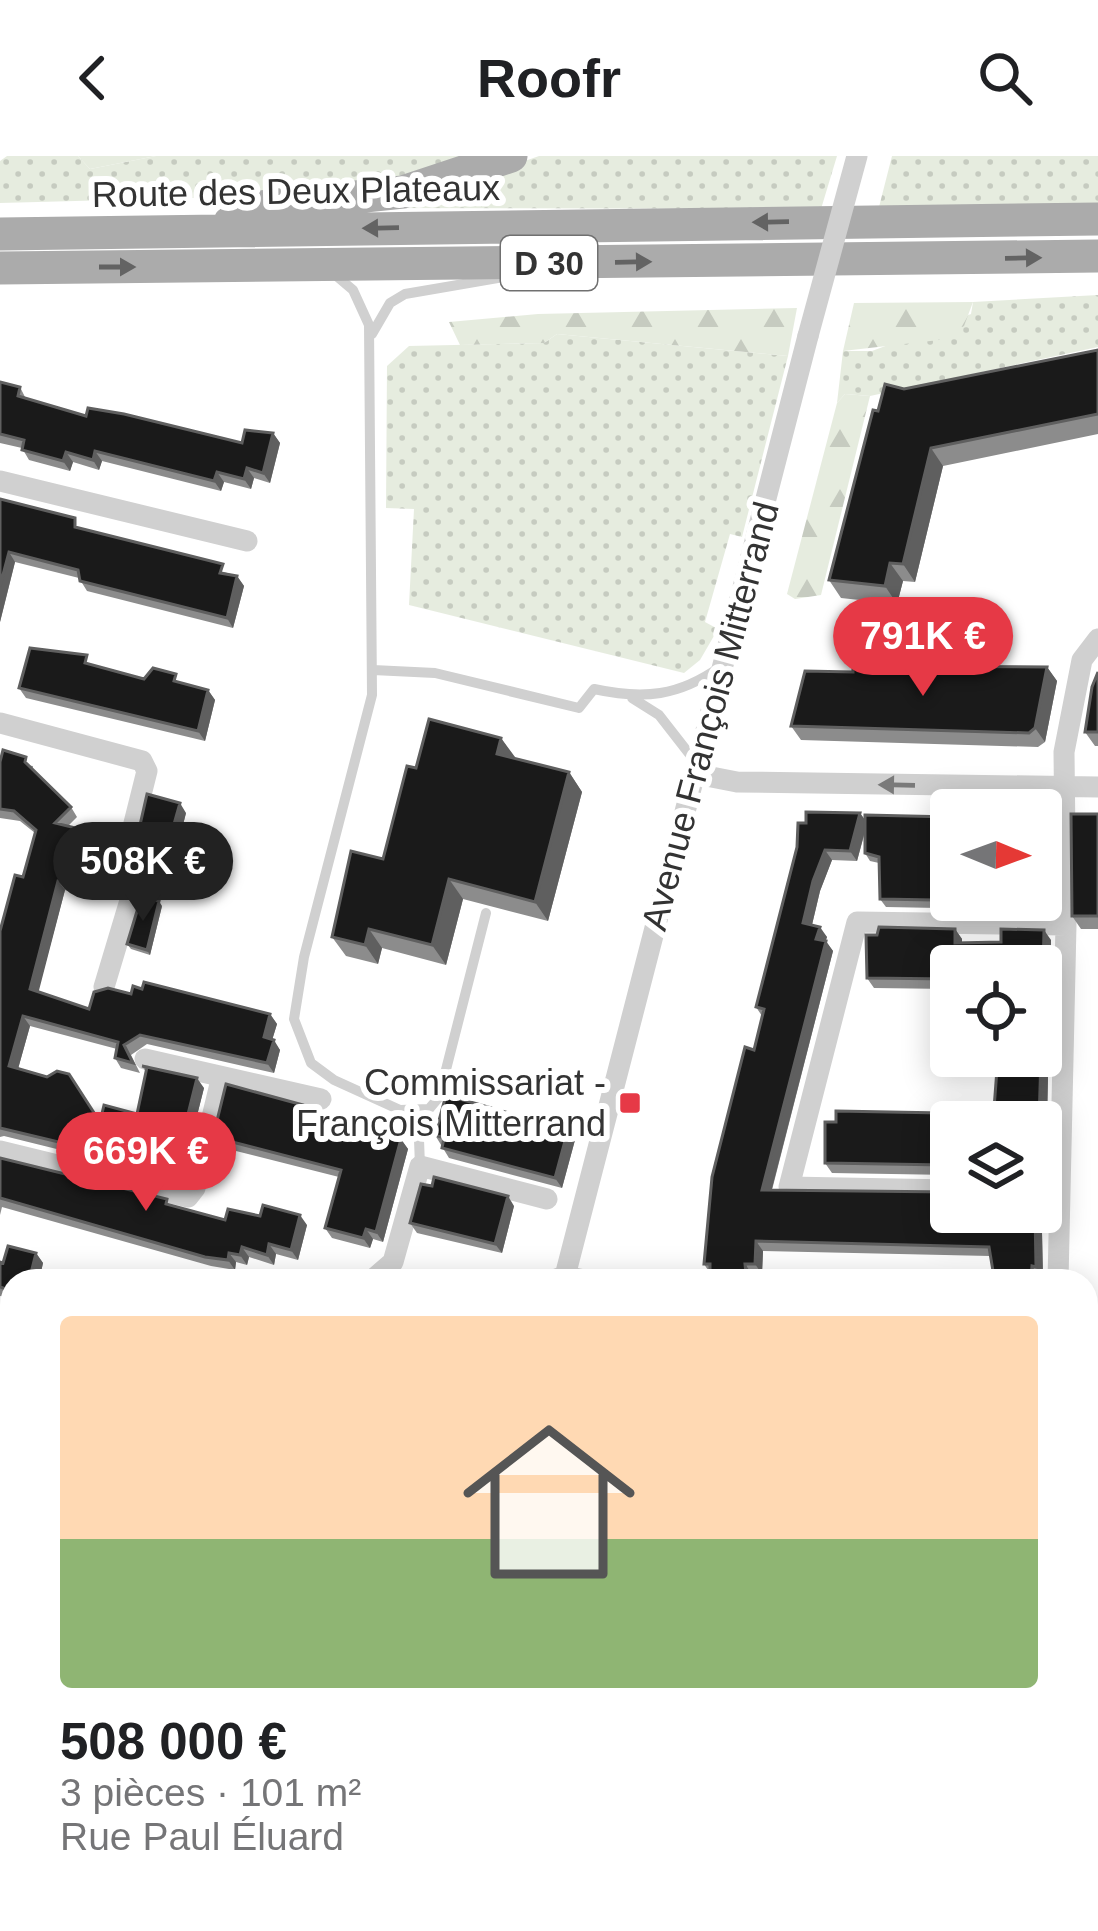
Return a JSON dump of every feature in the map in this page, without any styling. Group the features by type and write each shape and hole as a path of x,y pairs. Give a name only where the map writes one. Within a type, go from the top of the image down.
{"main road":[{"path":"218,230 251,208 403,192 511,156"},
{"name":"Route des Deux Plateaux","path":"0,234 1098,219"},
{"name":"Route des Deux Plateaux","path":"0,268 1098,256"}],"street":[{"name":"Avenue François Mitterrand","path":"560,1269 857,156"},
{"path":"0,481 247,541"},
{"path":"1056,1101 1066,925 1064,752 1082,660 1098,639"},
{"path":"0,723 142,761 148,771 125,859 134,887 104,987"},
{"path":"697,770 737,782 1098,787"},
{"path":"930,1190 788,1187 857,922 1066,925"},
{"path":"145,1059 221,1080 321,1099"},
{"path":"0,1151 188,1196 195,1188 221,1080"},
{"path":"385,1269 393,1262 420,1166 547,1199"},
{"path":"1054,1233 1057,1269"}],"lane":[{"path":"370,344 380,316 405,294 498,282 548,263"},
{"path":"316,266 353,290 366,313 373,670 366,729 304,957 295,1019 311,1064 362,1095 418,1114"},
{"path":"373,670 435,673 579,708 594,689 629,697 677,692 725,663"},
{"path":"629,697 658,716 697,770"},
{"path":"418,1114 440,1097 487,913"},
{"path":"418,1114 420,1166"}],"green space":[{"path":"7,156 78,156 90,169 156,156 482,156 358,186 226,197 0,203 0,161"},
{"path":"78,156 156,156 90,169"},
{"path":"539,156 837,156 821,209 394,208"},
{"path":"892,156 1098,156 1098,205 879,207"},
{"path":"1098,295 1098,347 870,396 845,394 837,403 843,351 872,351 971,314 973,302"},
{"path":"973,302 964,326 939,340 843,351 854,303"},
{"path":"797,308 788,356 557,334 544,343 460,345 449,322 538,314"},
{"path":"557,334 788,356 742,537 730,534 705,622 718,629 700,660 684,673 409,605 414,509 386,508 387,366 409,346 544,343"},
{"path":"845,394 870,396 821,595 795,599 787,594 837,403"}],"building":[{"path":"1098,350 1098,414 931,448 903,564 890,563 885,586 829,580 873,410 878,411 885,384 904,389"},
{"path":"0,382 20,387 18,396 86,416 88,408 124,414 242,443 245,430 273,433 263,473 247,468 244,479 217,472 214,481 95,451 93,460 66,452 63,461 22,450 24,440 0,434"},
{"path":"0,499 75,518 75,527 223,564 220,573 237,576 227,618 80,581 78,570 9,552 0,586"},
{"path":"30,648 87,655 85,663 144,679 153,668 176,674 174,681 208,690 198,731 19,688"},
{"path":"853,666 1047,667 1035,728 1029,733 791,726 805,671 853,672"},
{"path":"1098,672 1098,732 1085,732 1092,687"},
{"path":"429,719 501,738 497,754 569,772 535,902 449,879 432,945 369,929 365,945 332,937 351,851 383,859 407,766 416,768"},
{"path":"3,750 26,757 25,762 71,807 55,823 100,834 93,858 74,853 66,883 58,881 30,989 89,1009 94,992 108,988 131,994 133,986 142,989 144,982 270,1014 264,1037 274,1040 267,1063 140,1035 124,1045 133,1063 115,1058 118,1042 23,1016 9,1066 47,1077 57,1071 69,1074 100,1122 104,1105 137,1114 147,1067 197,1078 179,1150 172,1148 167,1168 0,1128 0,931 15,875 23,877 36,830 14,811 0,809"},
{"path":"147,794 180,803 169,842 146,836 148,828 140,825"},
{"path":"806,812 860,813 850,851 825,850 813,881 803,923 820,927 816,939 826,941 762,1190 930,1192 930,1233 1035,1233 1036,1267 993,1269 989,1247 756,1241 755,1264 745,1264 746,1269 710,1269 710,1264 704,1264 712,1177 745,1047 754,1050 764,1009 756,1007 797,847 798,823 806,823"},
{"path":"1071,814 1098,814 1098,916 1072,916"},
{"path":"865,815 930,817 930,900 880,899 879,857 865,853"},
{"path":"141,898 159,901 147,950 127,944"},
{"path":"879,927 955,929 955,943 1001,942 1001,929 1044,930 1044,945 930,945 930,979 867,978 866,935 877,935"},
{"path":"996,1077 1040,1077 1040,1101 995,1101"},
{"path":"226,1084 303,1105 315,1110 313,1118 357,1130 360,1119 392,1128 390,1136 401,1139 376,1232 366,1229 363,1238 325,1228 341,1170 213,1137"},
{"path":"446,1095 568,1130 555,1178 442,1148 444,1138 435,1135"},
{"path":"836,1111 930,1113 930,1165 825,1163 825,1122 836,1122"},
{"path":"0,1158 167,1199 166,1204 225,1220 228,1209 260,1216 263,1205 300,1215 291,1250 269,1244 267,1255 242,1247 240,1255 229,1253 228,1260 205,1257 0,1198"},
{"path":"434,1177 508,1196 495,1244 410,1223 421,1184 432,1186"},
{"path":"8,1246 36,1253 32,1269 0,1269"}],"place":[{"name":"Commissariat - François Mitterrand","path":"630,1103"}]}
